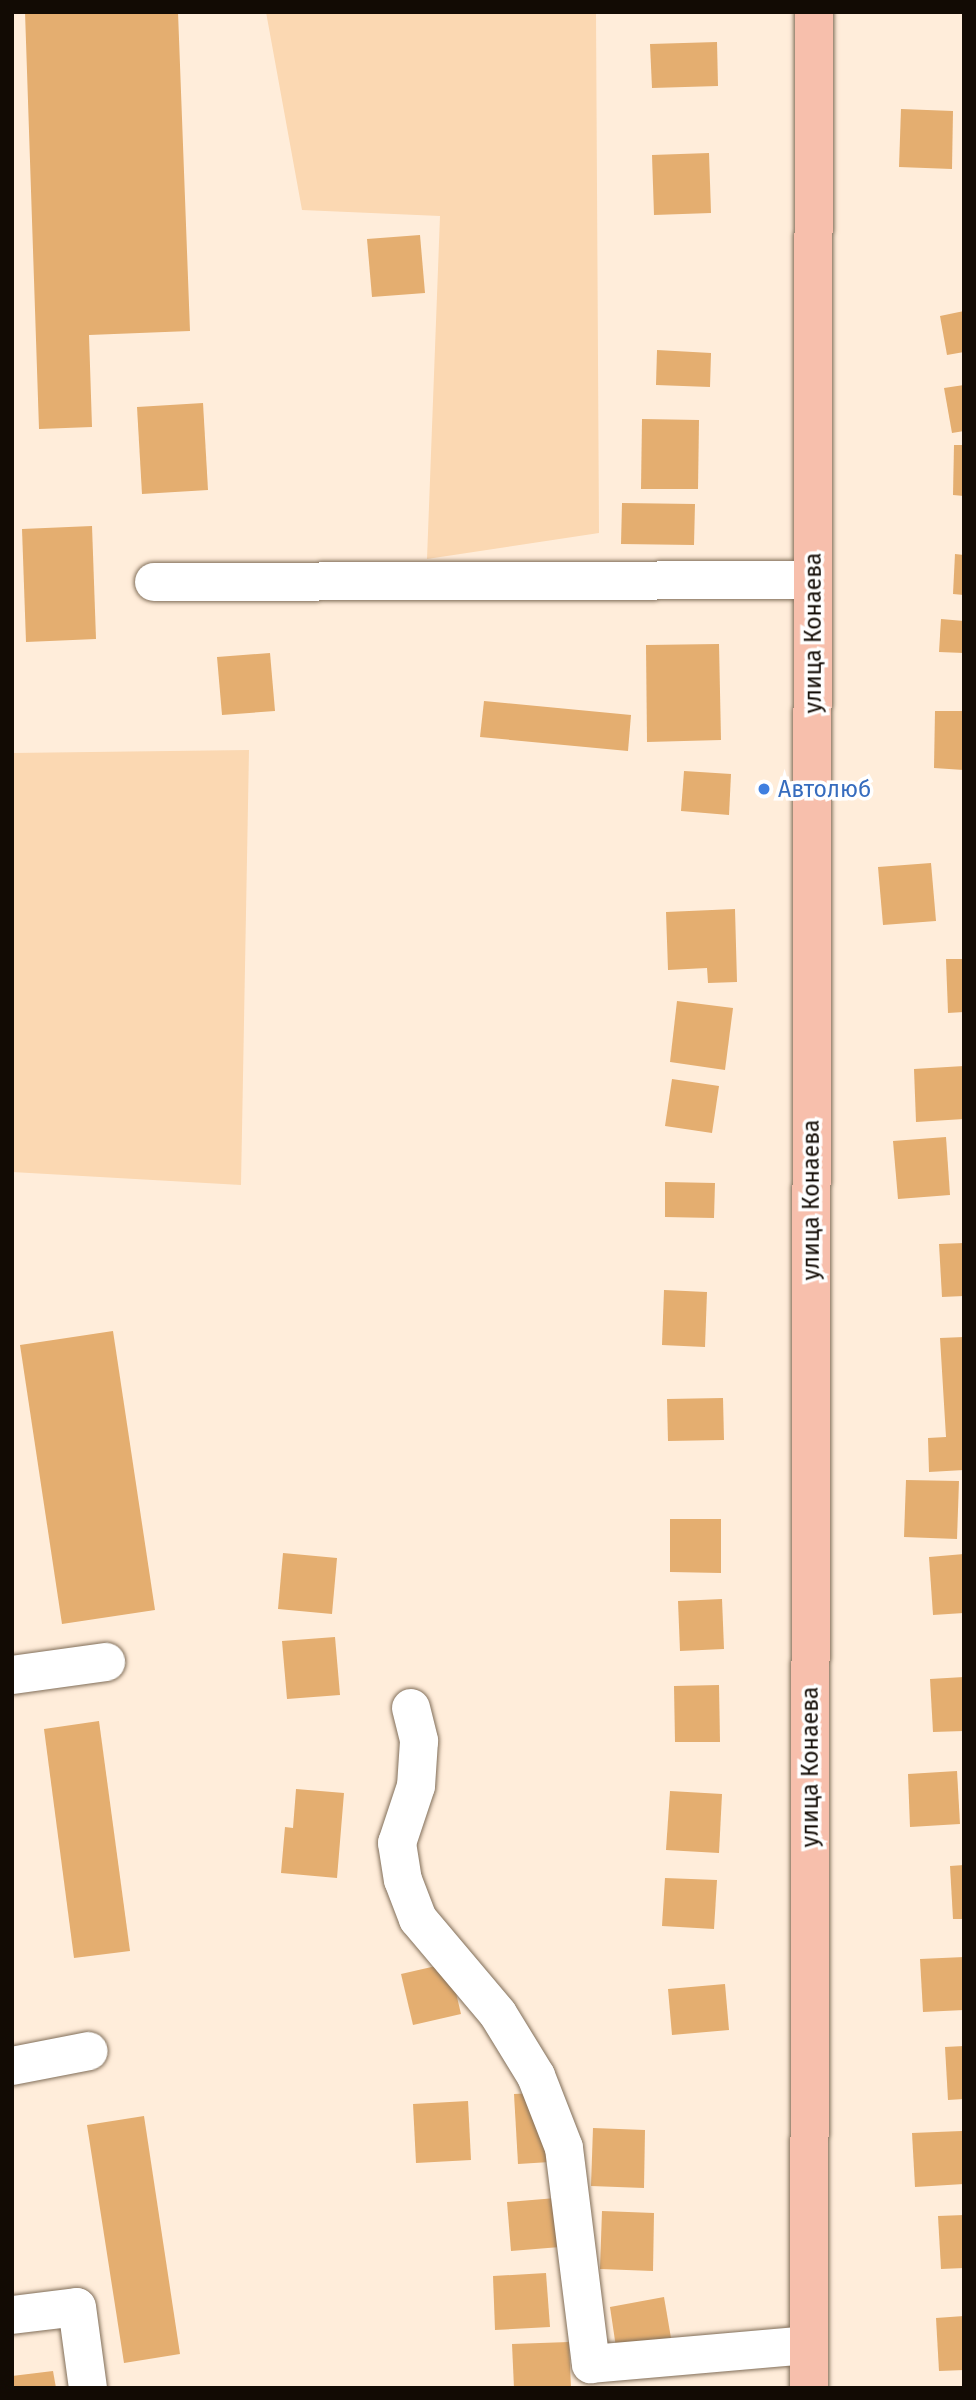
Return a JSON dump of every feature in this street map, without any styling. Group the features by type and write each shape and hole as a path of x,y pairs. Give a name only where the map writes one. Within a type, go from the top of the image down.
{"main road":[{"name":"улица Конаева","path":"809,2388 814,12"}],"street":[{"path":"154,582 813,580"},
{"path":"12,1675 106,1662"},
{"path":"411,1708 419,1741 416,1786 397,1843 403,1880 418,1919 498,2014 541,2088 564,2148 591,2376 808,2345"},
{"path":"12,2066 89,2050"},
{"path":"12,2315 77,2307 88,2388"}],"shaded area":[{"path":"266,12 596,12 599,533 427,559 440,216 302,210"},
{"path":"249,750 241,1185 12,1172 12,753"}],"building":[{"path":"25,12 178,12 190,331 89,335 92,427 39,429"},
{"path":"717,42 718,86 652,88 650,44"},
{"path":"901,109 953,111 952,169 899,167"},
{"path":"709,153 711,213 654,215 652,155"},
{"path":"420,235 425,293 372,297 367,239"},
{"path":"964,311 964,352 947,355 940,316"},
{"path":"657,350 711,353 710,387 656,385"},
{"path":"964,385 964,431 952,433 944,388"},
{"path":"203,403 208,490 142,494 137,407"},
{"path":"642,419 699,420 698,489 641,489"},
{"path":"954,445 964,445 964,496 953,495"},
{"path":"622,503 695,504 694,545 621,544"},
{"path":"92,526 96,639 26,642 22,529"},
{"path":"955,554 964,555 964,595 953,594"},
{"path":"941,619 964,621 964,653 939,652"},
{"path":"719,644 721,740 647,742 646,645"},
{"path":"270,653 275,711 222,715 217,657"},
{"path":"484,701 631,715 628,751 480,737"},
{"path":"935,711 964,711 964,770 934,768"},
{"path":"684,771 731,774 729,815 681,811"},
{"path":"931,863 936,921 883,925 878,867"},
{"path":"735,909 737,982 708,983 707,968 668,970 666,912"},
{"path":"946,959 964,959 964,1012 948,1013"},
{"path":"677,1001 733,1008 725,1070 670,1062"},
{"path":"964,1066 964,1119 916,1122 914,1069"},
{"path":"672,1079 719,1086 712,1133 665,1126"},
{"path":"946,1137 950,1195 898,1199 893,1141"},
{"path":"665,1182 715,1183 714,1218 665,1217"},
{"path":"964,1243 964,1296 942,1297 939,1244"},
{"path":"664,1290 707,1292 705,1347 662,1345"},
{"path":"113,1331 155,1610 62,1624 20,1345"},
{"path":"964,1337 964,1470 929,1472 928,1438 946,1437 940,1338"},
{"path":"723,1398 724,1440 668,1441 667,1399"},
{"path":"906,1480 959,1481 957,1539 904,1537"},
{"path":"670,1519 721,1519 721,1573 670,1572"},
{"path":"283,1553 337,1558 332,1614 278,1609"},
{"path":"964,1554 964,1613 933,1615 929,1557"},
{"path":"722,1599 724,1649 680,1651 678,1601"},
{"path":"335,1637 340,1695 287,1699 282,1641"},
{"path":"964,1677 964,1731 933,1732 930,1679"},
{"path":"719,1685 720,1742 675,1742 674,1686"},
{"path":"99,1721 130,1951 74,1958 44,1729"},
{"path":"957,1771 960,1824 910,1827 908,1774"},
{"path":"296,1789 344,1793 337,1878 281,1873 285,1827 293,1828"},
{"path":"670,1791 722,1794 719,1853 666,1850"},
{"path":"964,1865 964,1919 953,1919 950,1866"},
{"path":"665,1878 717,1880 714,1929 662,1926"},
{"path":"964,1957 964,2010 923,2012 920,1959"},
{"path":"449,1963 461,2014 413,2025 401,1974"},
{"path":"725,1984 729,2030 672,2035 668,1989"},
{"path":"964,2046 964,2099 948,2100 945,2047"},
{"path":"535,2093 550,2162 518,2164 514,2094"},
{"path":"468,2101 471,2160 416,2163 413,2104"},
{"path":"144,2116 180,2354 124,2363 87,2125"},
{"path":"593,2128 645,2130 644,2188 591,2186"},
{"path":"962,2131 964,2184 915,2187 912,2133"},
{"path":"556,2198 560,2247 511,2251 507,2202"},
{"path":"602,2211 654,2213 653,2271 600,2269"},
{"path":"964,2215 964,2268 941,2269 938,2216"},
{"path":"546,2273 550,2327 495,2330 493,2276"},
{"path":"664,2297 672,2344 617,2354 610,2307"},
{"path":"964,2316 964,2370 939,2371 936,2318"},
{"path":"569,2342 571,2388 514,2388 512,2344"},
{"path":"53,2371 56,2388 12,2388 12,2376"}],"place":[{"name":"Автолюб","path":"764,789"}]}
